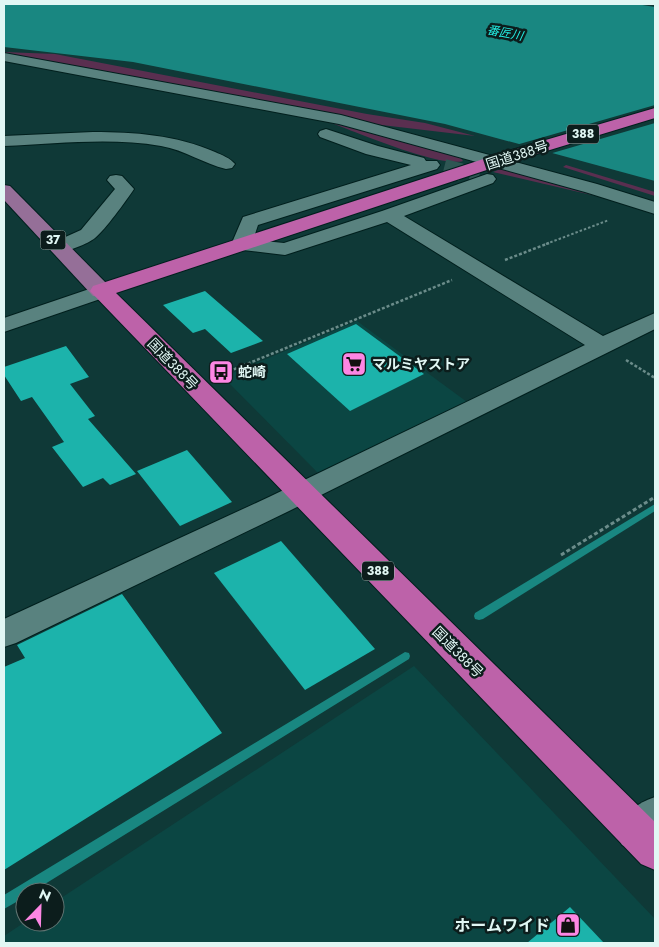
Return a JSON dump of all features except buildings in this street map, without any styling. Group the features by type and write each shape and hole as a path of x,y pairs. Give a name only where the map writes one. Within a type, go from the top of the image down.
{"highway":[{"name":"国道388号","path":"649,832 301,493 101,291 241,245 494,177 511,156 655,114"}],"main road":[{"name":"37","path":"4,190 101,291"}],"street":[{"path":"4,57 341,120 494,177 564,195 655,213"},
{"path":"4,62 127,83 266,114 372,150 431,165"},
{"path":"290,110 431,165"},
{"path":"4,141 129,138 157,140 181,145 226,164"},
{"path":"431,165 250,221 241,245 285,249 389,215 494,177 592,188 655,208"},
{"path":"59,247 88,234 125,188 116,180"},
{"path":"564,195 655,224"},
{"path":"389,215 603,346"},
{"path":"4,324 101,291"},
{"path":"4,634 301,493 655,320"}],"path":[{"path":"218,375 478,270 609,220"},
{"path":"603,346 655,378"},
{"path":"561,555 655,497"}],"shaded area":[{"path":"4,52 55,54 367,114 425,123 475,136 356,122 4,55"},
{"path":"324,120 459,156 463,161 451,162 416,154"},
{"path":"566,165 655,192 655,196 563,167"},
{"path":"503,168 639,206 493,172"},
{"path":"357,321 467,402 318,473 223,377"},
{"path":"414,666 655,919 655,943 4,943 4,936 15,929 15,932 65,932 65,895"}],"water":[{"name":"番匠川","path":"4,4 636,4 655,7 655,181 445,124 133,62 4,47"}],"pier":[{"path":"655,105 655,123 549,154 516,145"}],"waterway":[{"path":"479,616 655,507"},
{"path":"4,902 405,656"}],"tunnel":[{"path":"444,168 479,177"}],"place":[{"name":"マルミヤストア","path":"354,364"},
{"name":"蛇崎","path":"221,372"},
{"name":"ホームワイド","path":"568,925"}]}
